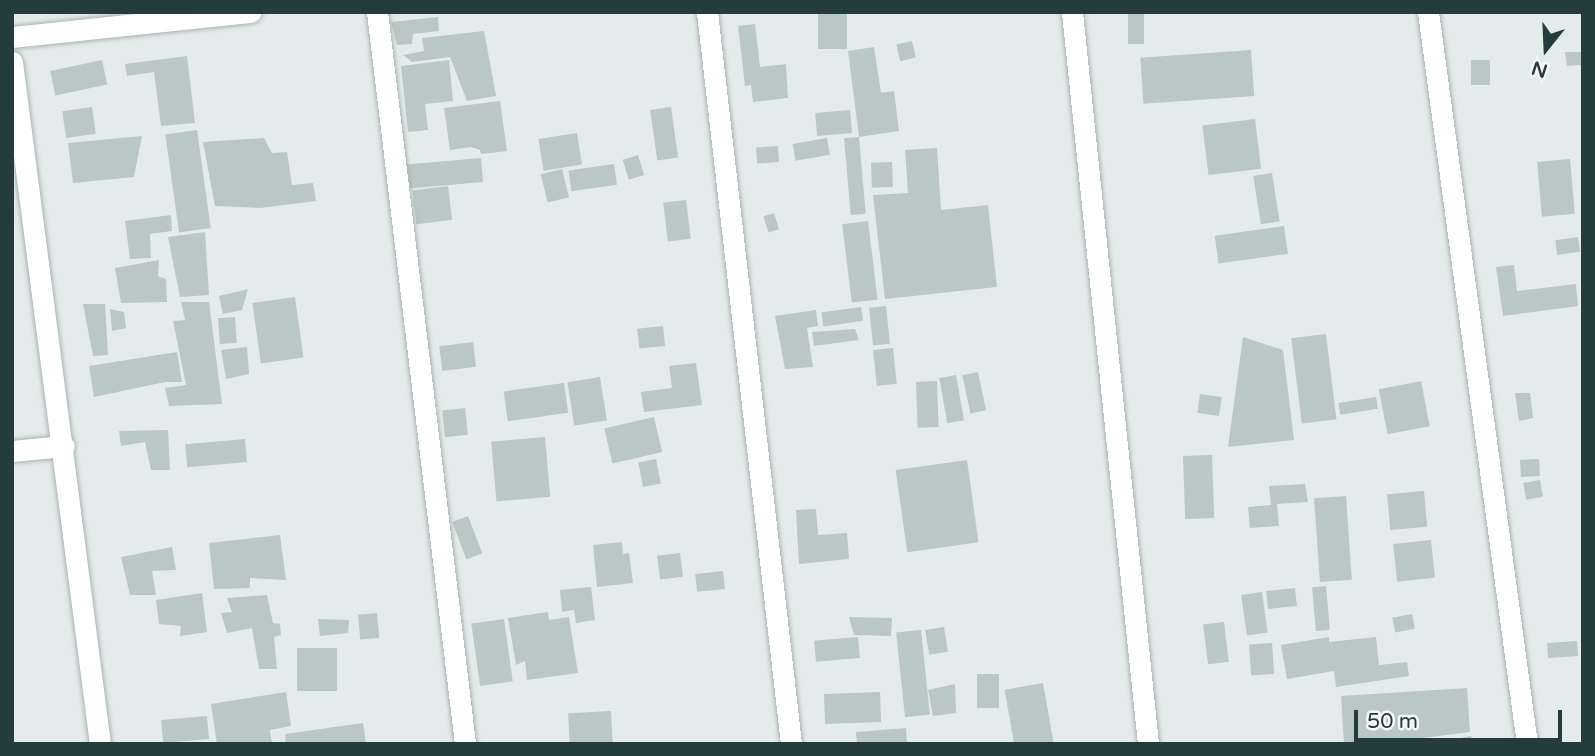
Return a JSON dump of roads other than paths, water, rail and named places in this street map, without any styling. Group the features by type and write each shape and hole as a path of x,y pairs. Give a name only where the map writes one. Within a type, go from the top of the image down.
{"street":[{"path":"12,37 251,12"},
{"path":"377,12 465,744"},
{"path":"707,12 791,744"},
{"path":"1072,12 1148,744"},
{"path":"1427,12 1527,744"},
{"path":"12,62 19,182 64,446 100,744"},
{"path":"12,451 64,446"}]}
